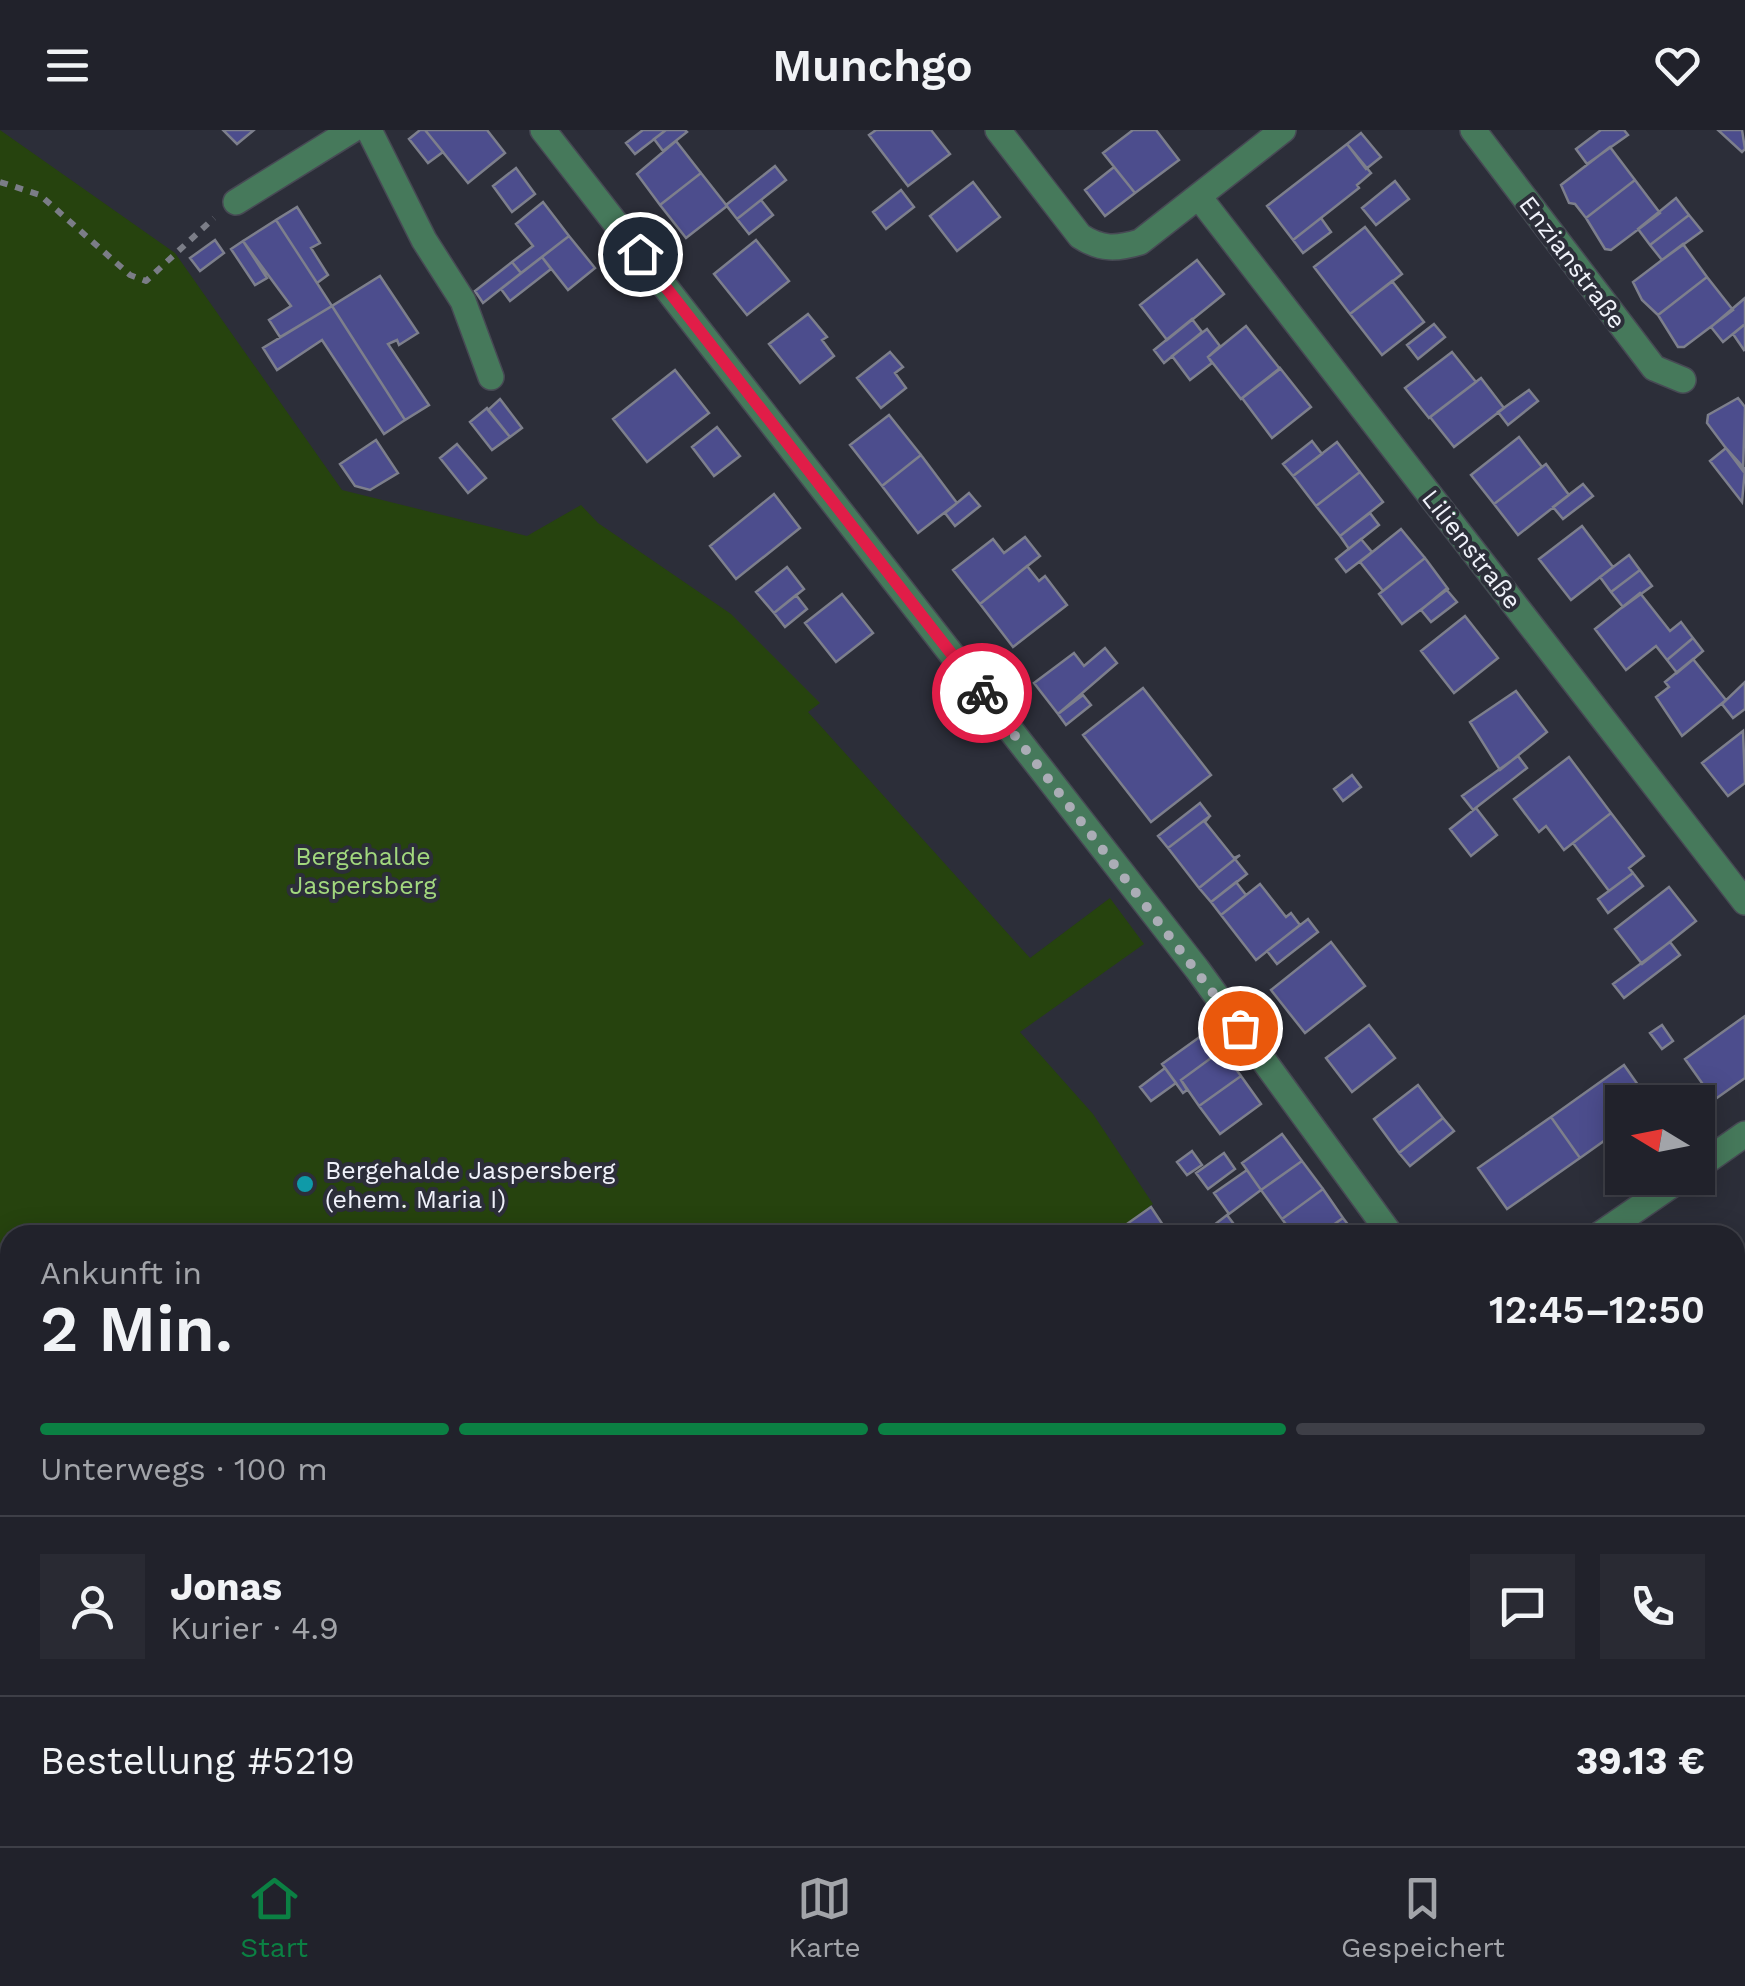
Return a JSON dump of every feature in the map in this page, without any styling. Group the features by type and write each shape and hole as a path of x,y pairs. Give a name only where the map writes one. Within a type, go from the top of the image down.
{"street":[{"path":"236,202 352,130"},
{"path":"370,130 424,240 463,301 492,376"},
{"path":"544,130 1198,969 1384,1225"},
{"path":"998,130 1080,236 1093,245 1120,248 1140,242 1283,130"},
{"name":"Enzianstraße","path":"1473,130 1654,368 1684,380"},
{"name":"Lilienstraße","path":"1199,196 1745,902"},
{"path":"1715,1155 1745,1134"},
{"path":"1614,1225 1657,1195"}],"path":[{"path":"0,182 40,195 130,275 146,281 195,232 236,202"}],"green space":[{"name":"Bergehalde Jaspersberg","path":"0,130 175,253 342,490 527,536 581,505 598,523 731,614 820,703 808,712 1030,958 1110,898 1144,944 1020,1032 1093,1114 1153,1204 1125,1225 0,1225"}],"building":[{"path":"223,130 254,130 237,144"},
{"path":"425,130 443,152 428,163 409,139"},
{"path":"425,130 487,130 505,153 468,183"},
{"path":"643,130 666,130 635,154 626,143"},
{"path":"666,130 687,132 663,151 654,139"},
{"path":"876,130 931,130 950,154 908,186 869,135"},
{"path":"1133,130 1156,130 1179,160 1135,193 1103,153"},
{"path":"1601,130 1624,130 1628,135 1587,164 1576,149"},
{"path":"1718,130 1742,130 1745,149 1742,152"},
{"path":"1361,133 1381,157 1366,169 1347,144"},
{"path":"676,141 701,173 660,205 637,174"},
{"path":"1347,144 1371,173 1357,185 1359,188 1293,240 1267,206"},
{"path":"1610,147 1635,180 1586,218 1575,204 1569,203 1561,185"},
{"path":"775,166 786,180 737,219 726,205"},
{"path":"1114,167 1135,193 1105,216 1085,190"},
{"path":"516,168 535,194 512,212 493,186"},
{"path":"701,173 727,206 686,238 660,205"},
{"path":"1635,180 1660,213 1611,250 1605,249 1586,218"},
{"path":"1395,181 1409,199 1376,225 1362,208"},
{"path":"973,182 1000,217 957,251 930,216"},
{"path":"901,190 914,207 886,229 873,212"},
{"path":"1676,198 1689,215 1650,245 1638,229"},
{"path":"761,200 773,215 749,234 737,219"},
{"path":"543,202 569,236 521,273 512,262 533,246 516,224"},
{"path":"297,207 320,243 311,248 328,275 317,283 276,220"},
{"path":"1689,215 1702,231 1662,260 1650,245"},
{"path":"1321,218 1331,232 1303,253 1293,240"},
{"path":"276,220 332,306 280,337 269,320 291,306 243,241"},
{"path":"1365,227 1402,274 1350,314 1314,267"},
{"path":"569,236 595,268 568,290 542,257"},
{"path":"215,240 224,253 200,271 190,258"},
{"path":"756,240 789,281 747,315 714,274"},
{"path":"243,241 267,278 255,285 231,249"},
{"path":"1683,244 1707,277 1658,315 1642,300 1633,282"},
{"path":"542,257 551,269 510,301 501,289"},
{"path":"1197,260 1224,294 1167,340 1140,305"},
{"path":"512,262 521,273 483,303 475,291"},
{"path":"380,276 418,333 399,345 397,340 388,344 429,405 405,420 332,306"},
{"path":"1707,277 1733,310 1684,347 1678,347 1658,315"},
{"path":"1392,281 1424,322 1382,355 1350,314"},
{"path":"1745,298 1745,324 1723,342 1711,327"},
{"path":"332,306 405,420 384,434 322,340 277,370 263,348"},
{"path":"808,314 827,337 822,340 834,356 800,383 769,344"},
{"path":"1192,319 1202,332 1164,363 1154,350"},
{"path":"1434,324 1445,337 1418,359 1407,345"},
{"path":"1745,324 1745,349 1744,350 1733,334"},
{"path":"1246,326 1280,369 1241,399 1208,357"},
{"path":"1207,329 1220,346 1208,357 1212,363 1190,380 1172,356"},
{"path":"890,352 903,367 895,373 906,388 881,408 857,378"},
{"path":"1452,352 1476,382 1429,418 1405,388"},
{"path":"1280,368 1311,407 1272,438 1242,398"},
{"path":"675,370 709,413 647,462 613,419"},
{"path":"1481,378 1504,408 1454,447 1430,417"},
{"path":"1529,390 1538,401 1508,425 1498,412"},
{"path":"1738,398 1745,407 1743,471 1707,423 1708,415"},
{"path":"500,399 522,428 510,437 488,410"},
{"path":"487,408 510,437 492,450 470,422"},
{"path":"889,415 921,455 882,486 850,445"},
{"path":"717,427 740,456 714,476 692,447"},
{"path":"1519,437 1542,467 1494,504 1471,475"},
{"path":"376,440 398,473 370,490 355,486 340,464"},
{"path":"1312,441 1322,454 1293,476 1283,464"},
{"path":"1337,442 1360,472 1316,506 1293,476"},
{"path":"457,444 486,478 468,493 440,458"},
{"path":"1726,448 1745,469 1742,502 1710,461"},
{"path":"921,455 957,503 918,533 882,486"},
{"path":"1546,464 1569,495 1518,535 1494,504"},
{"path":"1360,472 1383,502 1340,536 1316,506"},
{"path":"1583,484 1593,496 1563,519 1553,507"},
{"path":"969,493 980,506 955,526 945,513"},
{"path":"774,494 800,528 736,579 710,546"},
{"path":"1370,513 1379,525 1349,549 1340,536"},
{"path":"1582,526 1613,567 1571,600 1539,559"},
{"path":"1401,529 1425,558 1383,591 1360,562"},
{"path":"1025,537 1040,556 980,604 953,570 993,539 1004,553"},
{"path":"1361,539 1372,552 1346,572 1336,559"},
{"path":"1629,555 1640,570 1611,592 1600,577"},
{"path":"1425,558 1448,589 1402,624 1379,594"},
{"path":"1027,566 1039,581 1045,576 1067,605 1013,647 980,604"},
{"path":"787,567 804,589 774,613 756,592"},
{"path":"1640,570 1652,586 1623,607 1611,592"},
{"path":"1446,589 1457,602 1431,622 1421,610"},
{"path":"1640,593 1670,631 1681,622 1693,638 1667,660 1656,646 1626,670 1595,629"},
{"path":"842,594 873,633 836,662 805,623"},
{"path":"796,595 807,609 785,627 774,613"},
{"path":"1465,616 1498,658 1454,693 1421,651"},
{"path":"1693,638 1703,651 1677,673 1667,660"},
{"path":"1105,648 1117,663 1058,714 1034,683 1074,653 1084,666"},
{"path":"1693,659 1726,700 1682,736 1656,697 1669,687 1665,682"},
{"path":"1745,682 1745,709 1733,718 1722,704"},
{"path":"1143,688 1211,775 1151,822 1083,735"},
{"path":"1516,691 1547,732 1500,770 1470,722"},
{"path":"1083,695 1091,705 1066,725 1058,714"},
{"path":"1743,731 1745,783 1728,796 1702,763"},
{"path":"1518,756 1527,768 1473,810 1462,796"},
{"path":"1569,757 1611,813 1564,850 1546,826 1539,832 1514,799"},
{"path":"1352,775 1361,787 1343,801 1334,789"},
{"path":"1200,803 1210,816 1168,848 1158,836"},
{"path":"1476,808 1497,835 1471,856 1450,829"},
{"path":"1611,813 1644,856 1629,868 1633,873 1609,891 1573,843"},
{"path":"1210,816 1205,822 1234,858 1240,855 1199,888 1168,848"},
{"path":"1235,859 1247,874 1211,902 1199,888"},
{"path":"1633,873 1643,886 1608,913 1598,899"},
{"path":"1236,882 1246,895 1221,915 1211,902"},
{"path":"1260,884 1286,917 1291,913 1300,925 1256,960 1221,915"},
{"path":"1669,887 1696,921 1642,964 1615,929"},
{"path":"1308,919 1318,932 1277,964 1267,951"},
{"path":"1331,942 1365,986 1305,1033 1271,990"},
{"path":"1670,942 1680,955 1624,998 1613,984"},
{"path":"1745,1016 1745,1078 1715,1099 1715,1085 1703,1085 1685,1059"},
{"path":"1369,1025 1395,1058 1352,1092 1326,1058"},
{"path":"1662,1025 1673,1041 1662,1049 1650,1033"},
{"path":"1208,1031 1222,1050 1181,1080 1187,1090 1183,1093 1162,1064"},
{"path":"1222,1050 1241,1076 1199,1106 1181,1080"},
{"path":"1624,1065 1638,1085 1605,1085 1605,1140 1580,1158 1551,1117"},
{"path":"1165,1068 1176,1083 1151,1101 1140,1087"},
{"path":"1241,1076 1261,1104 1220,1134 1199,1106"},
{"path":"1418,1085 1443,1118 1399,1153 1374,1119"},
{"path":"1551,1117 1580,1158 1507,1209 1478,1168"},
{"path":"1443,1118 1454,1131 1410,1166 1399,1153"},
{"path":"1282,1134 1302,1161 1261,1190 1242,1163"},
{"path":"1192,1151 1202,1165 1187,1175 1177,1162"},
{"path":"1224,1153 1235,1169 1208,1189 1196,1173"},
{"path":"1302,1161 1323,1189 1282,1219 1261,1190"},
{"path":"1247,1170 1261,1190 1229,1214 1214,1193"},
{"path":"1323,1189 1343,1218 1333,1225 1286,1225 1282,1219"},
{"path":"1151,1207 1163,1225 1125,1225"},
{"path":"1227,1215 1234,1225 1214,1225"}],"way so far":[{"path":"982,693 1240,1028"}],"place":[{"name":"Bergehalde Jaspersberg (ehem. Maria I)","path":"305,1184"}],"route":[{"path":"640,254 982,693"}]}
